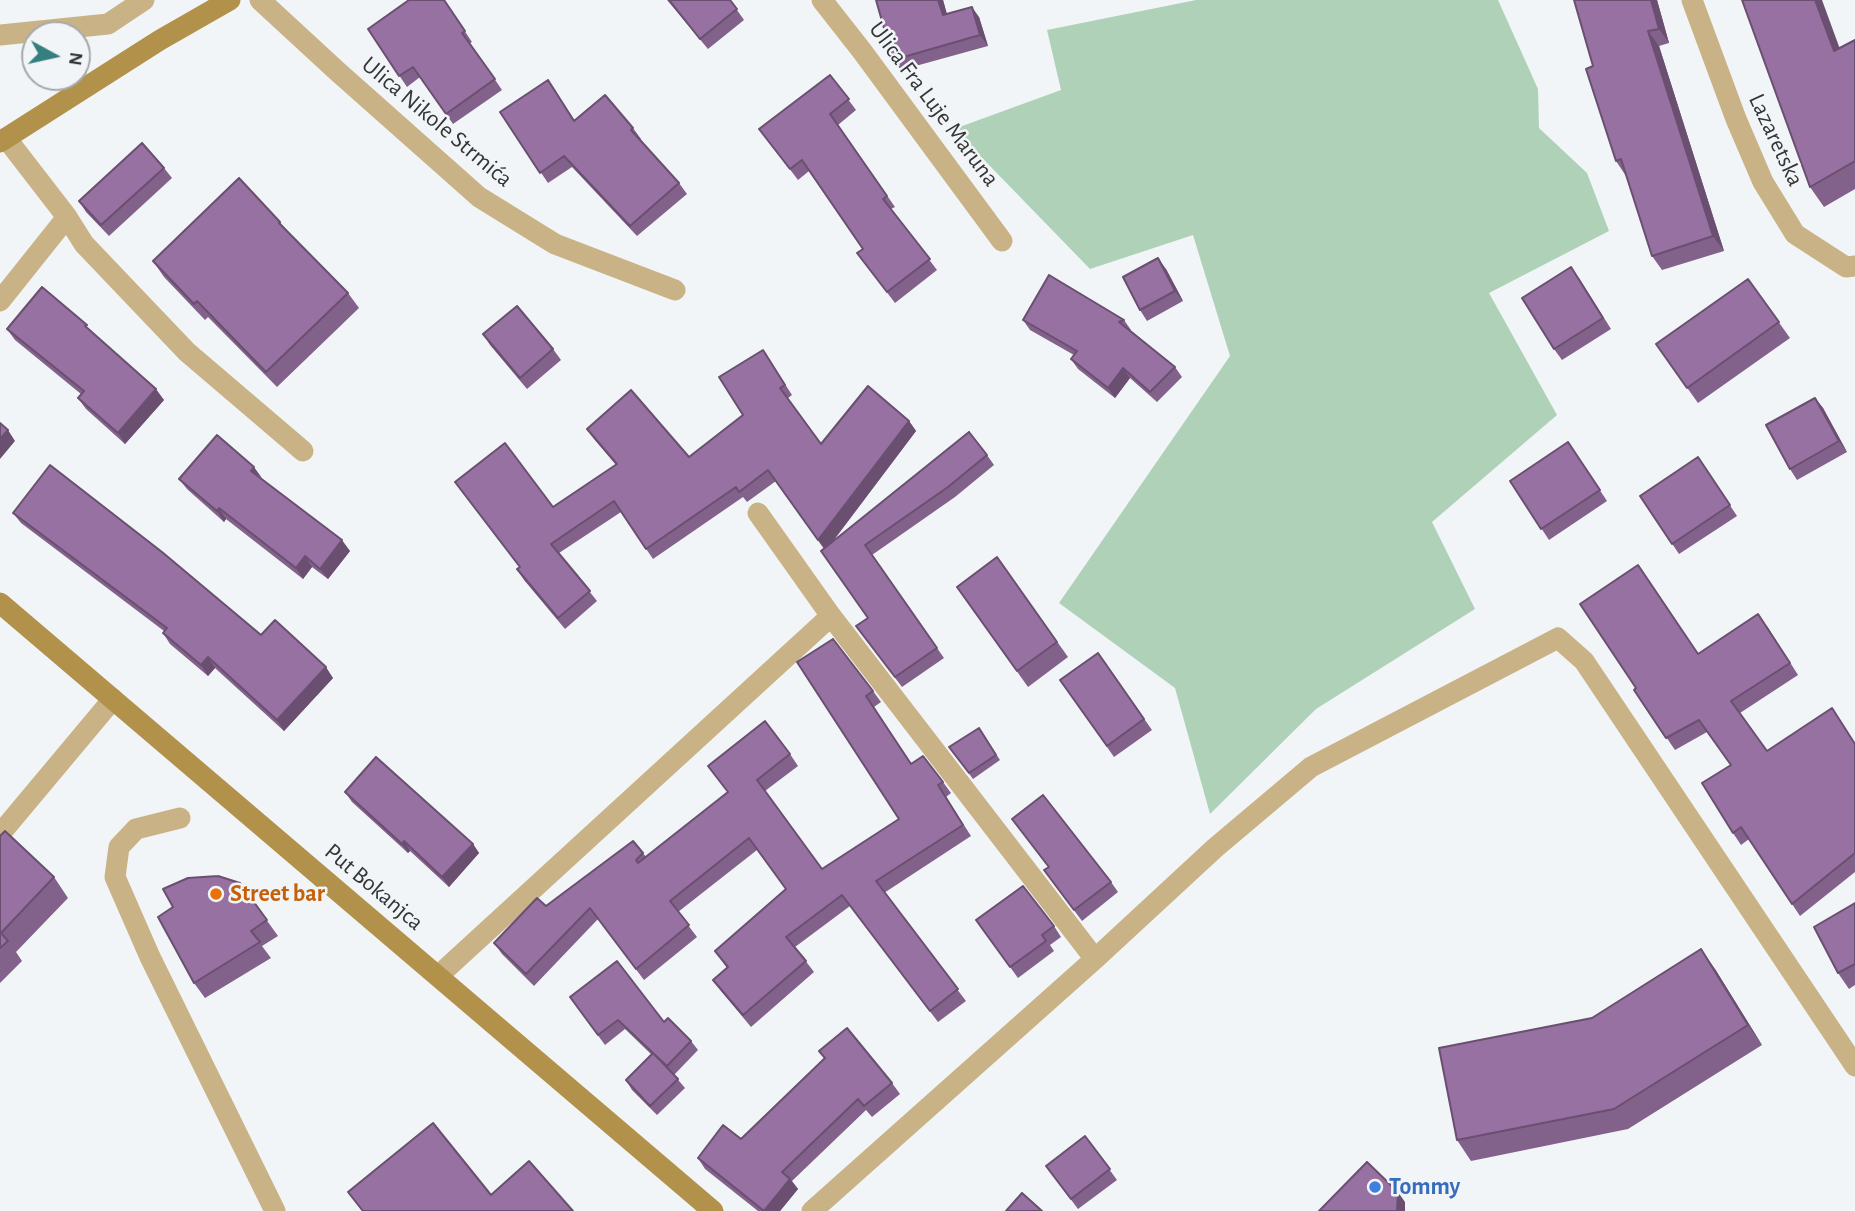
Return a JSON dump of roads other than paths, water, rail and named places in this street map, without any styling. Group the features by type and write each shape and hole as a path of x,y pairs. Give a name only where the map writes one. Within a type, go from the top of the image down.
{"main road":[{"path":"3,140 160,40 230,0"},
{"name":"Put Bokanjca","path":"0,603 713,1211"}],"street":[{"path":"0,35 108,24 144,0"},
{"name":"Ulica Nikole Strmića","path":"260,0 479,197 555,244 676,290"},
{"name":"Ulica Fra Luje Maruna","path":"822,0 1002,241"},
{"name":"Lazaretska","path":"1692,0 1735,118 1763,182 1795,234 1846,267 1855,266"},
{"path":"3,140 67,217 84,244 187,352 303,452"},
{"path":"0,301 67,217"},
{"path":"758,513 831,616 1095,959"},
{"path":"438,976 831,616"},
{"path":"812,1211 1095,959 1215,848 1311,767 1559,638 1584,661 1855,1066"},
{"path":"0,834 113,699"},
{"path":"180,818 136,829 119,847 115,877 150,957 275,1211"}],"place":[{"name":"Street bar","path":"216,894"},
{"name":"Tommy","path":"1375,1187"}]}
